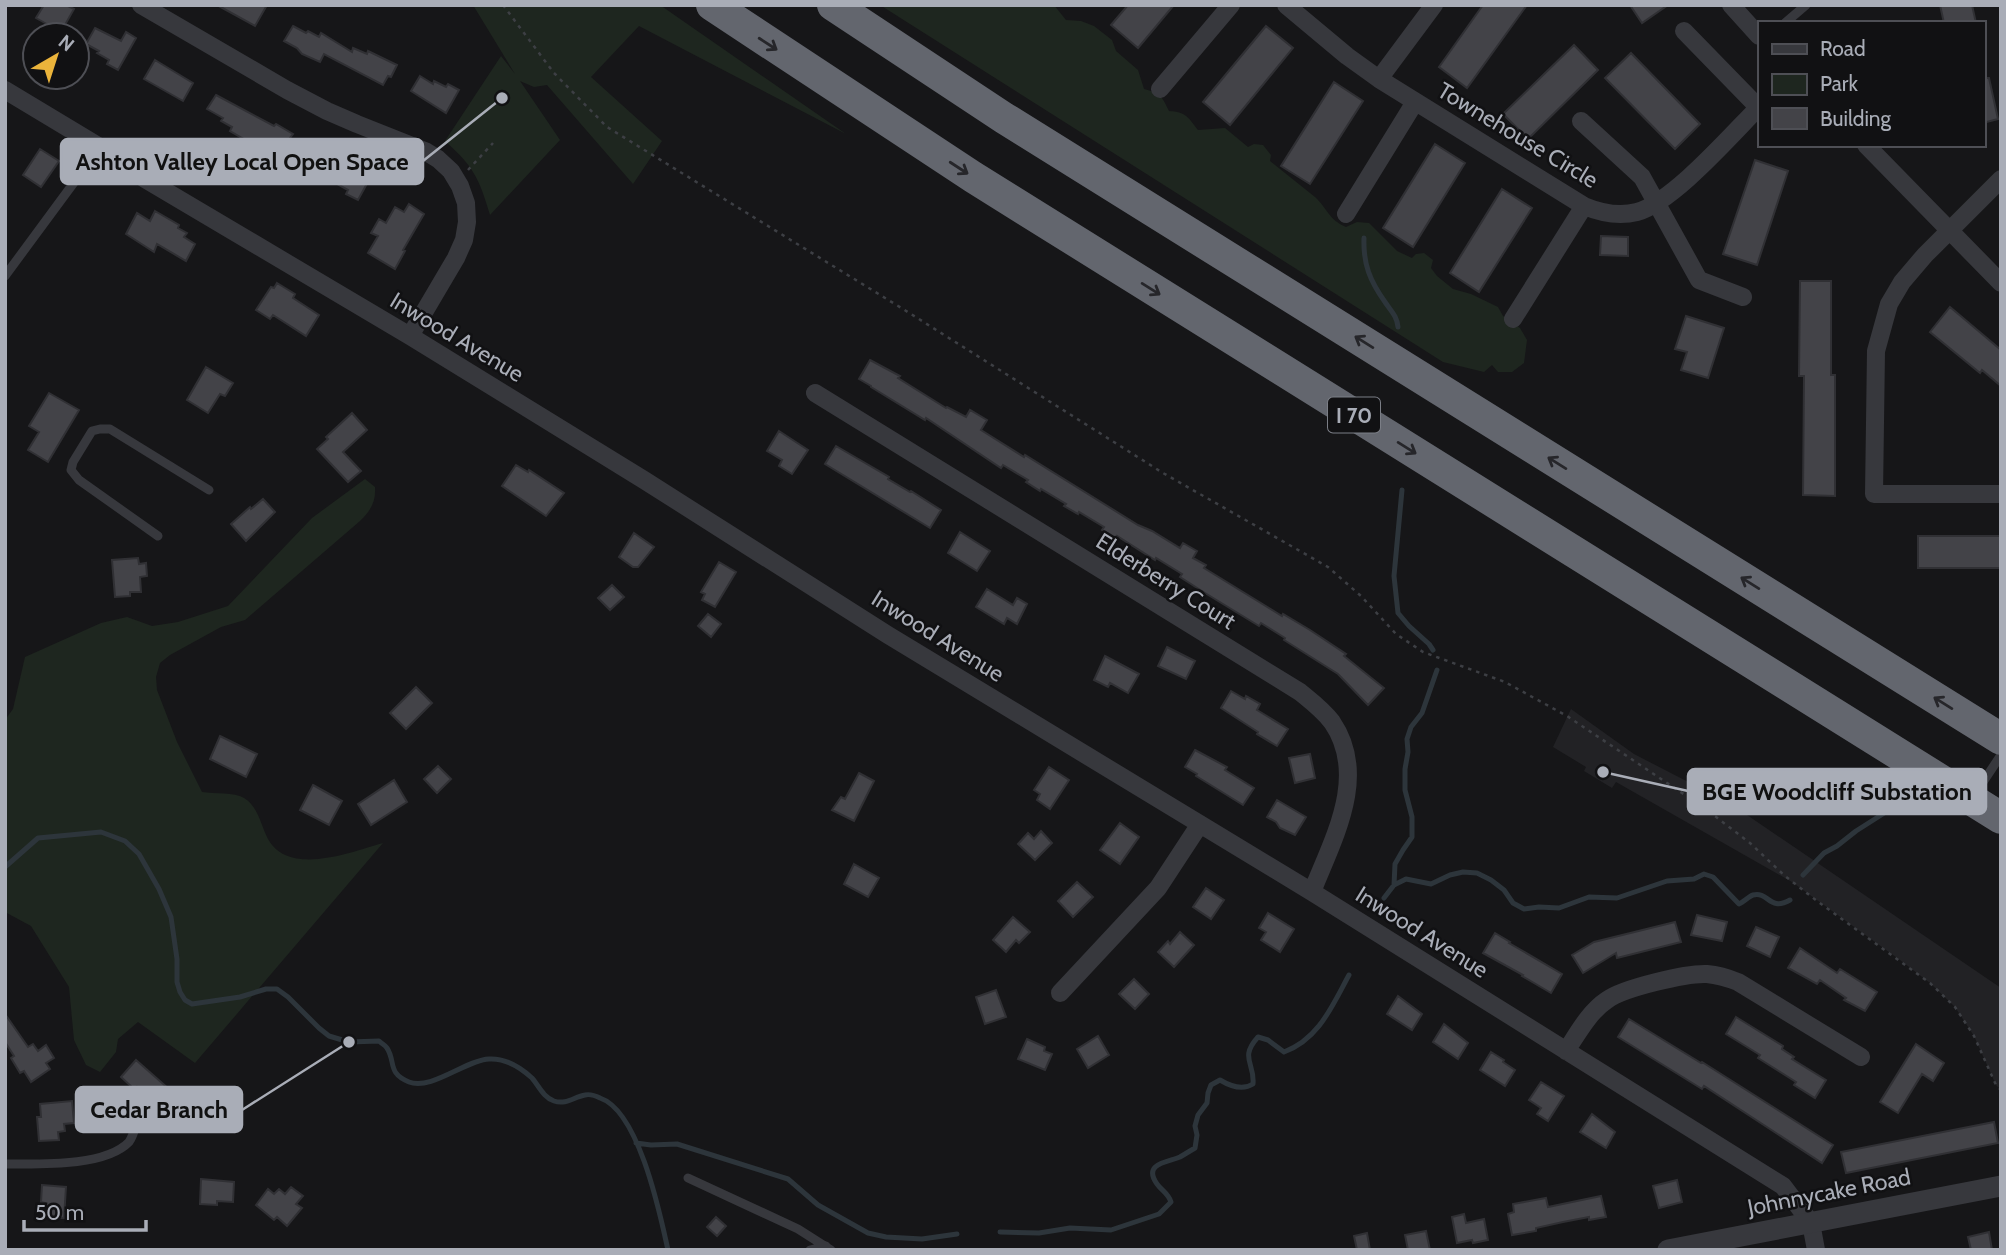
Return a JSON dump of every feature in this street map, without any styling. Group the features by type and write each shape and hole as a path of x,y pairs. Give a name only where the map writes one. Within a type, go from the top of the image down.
{"highway":[{"name":"I 70","path":"712,5 973,177 2001,818"},
{"path":"833,5 1004,118 2001,739"}],"street":[{"path":"141,5 327,111 425,150 450,171 460,186 466,203 464,240 410,336"},
{"path":"1160,89 1231,5"},
{"name":"Townehouse Circle","path":"1286,5 1379,79 1584,206 1603,213 1637,212 1656,203 1691,174 1758,108"},
{"path":"1379,79 1434,5"},
{"path":"1731,5 1758,35"},
{"path":"1685,31 1758,106"},
{"name":"Inwood Avenue","path":"5,90 113,155 145,179 410,336 644,480 888,635 1312,892 1783,1186 1811,1223 1816,1250"},
{"path":"1346,214 1415,102"},
{"path":"1581,121 1642,177 1699,280 1743,297"},
{"path":"1868,147 2001,283"},
{"path":"2001,179 1949,230 1902,282 1889,304 1876,351 1874,494 2001,495"},
{"path":"1513,318 1584,206"},
{"name":"Elderberry Court","path":"816,393 1300,692 1318,706 1340,736 1349,776 1344,810 1312,892"},
{"path":"1060,993 1158,888 1200,824"},
{"path":"1566,1051 1582,1026 1606,1000 1628,990 1703,974 1738,982 1861,1057"},
{"name":"Johnnycake Road","path":"1668,1250 2001,1186"}],"lane":[{"path":"1787,21 1805,5"},
{"path":"5,276 81,173 113,155"},
{"path":"158,536 79,480 71,470 73,461 92,431 110,429 209,489"},
{"path":"1971,800 2001,755"},
{"path":"5,1164 46,1164 98,1158 117,1152 131,1139 139,1116"},
{"path":"688,1178 798,1229 829,1248"},
{"path":"810,1250 829,1248"}],"path":[{"path":"503,5 554,73 607,127 1163,473 1328,568 1361,596 1396,634 1423,652 1505,682 1567,716 1703,807 1750,843 1809,895 1930,983 1955,1007 1974,1036 1996,1085 2001,1090"},
{"path":"468,170 493,143"}],"shaded area":[{"path":"1571,709 1634,754 1731,804 2001,988 2001,1090 1996,1085 1974,1036 1955,1007 1900,960 1792,882 1616,782 1612,788 1584,771 1586,767 1553,747"}],"green space":[{"path":"473,5 660,5 846,134 639,26 591,77 662,141 633,184 547,85 534,87 520,81 560,140 490,215 474,174 463,158 445,141 501,56 515,74"},
{"path":"880,5 1054,5 1066,20 1081,21 1094,26 1112,40 1116,51 1138,70 1144,89 1160,96 1169,111 1186,116 1198,130 1225,128 1248,147 1254,144 1263,145 1271,155 1270,161 1315,197 1340,224 1346,227 1357,222 1369,223 1397,251 1412,258 1416,254 1424,253 1433,260 1431,268 1453,289 1498,307 1503,316 1520,328 1527,340 1524,363 1512,372 1498,372 1492,365 1484,372 1443,362"},
{"path":"365,479 375,487 375,497 370,509 360,521 245,620 221,627 170,655 160,663 156,677 157,690 177,742 202,792 244,798 256,811 268,839 278,850 290,857 321,859 383,843 195,1063 138,1022 118,1039 116,1052 100,1072 86,1065 74,1040 69,987 31,926 5,912 5,720 13,709 25,657 101,623 127,617 152,626 178,622 228,606 312,518"}],"building":[{"path":"44,5 66,5 74,9 67,21 41,21 36,18"},
{"path":"217,5 267,5 255,26"},
{"path":"1128,5 1174,5 1138,48 1111,25"},
{"path":"1483,5 1527,5 1467,88 1439,67"},
{"path":"1630,5 1668,5 1642,23"},
{"path":"1940,5 1972,5 1976,21 1944,21"},
{"path":"293,26 319,37 321,33 352,52 353,48 367,54 368,51 397,65 383,85 324,54 320,62 302,54 284,41"},
{"path":"1266,26 1293,48 1230,125 1203,102"},
{"path":"95,28 121,41 126,32 136,38 118,70 107,64 109,60 91,47 91,35"},
{"path":"1574,45 1598,70 1528,139 1503,114"},
{"path":"1631,53 1700,124 1675,149 1605,78"},
{"path":"155,60 193,83 183,101 144,79"},
{"path":"420,76 433,84 434,81 446,87 448,84 459,90 446,113 411,91"},
{"path":"1985,78 1989,78 1998,119 1985,122"},
{"path":"1334,82 1363,101 1310,184 1281,166"},
{"path":"216,95 293,134 290,138 306,149 294,168 230,131 232,127 221,121 223,118 207,109"},
{"path":"1435,144 1465,163 1413,247 1383,228"},
{"path":"40,149 59,161 41,187 23,175"},
{"path":"337,154 358,166 356,169 370,178 358,200 346,194 348,190 331,177 333,172 328,169"},
{"path":"1755,160 1788,171 1757,265 1723,254"},
{"path":"1502,189 1532,208 1479,292 1450,273"},
{"path":"409,204 424,214 395,269 368,253 378,236 371,233 379,219 386,223 395,207 404,212"},
{"path":"155,211 179,225 178,228 187,233 184,237 195,244 186,261 157,244 154,252 126,234 137,213 150,221"},
{"path":"1601,236 1628,237 1628,256 1600,255"},
{"path":"1800,281 1831,281 1831,375 1835,375 1835,496 1803,495 1804,376 1799,376"},
{"path":"277,283 295,294 293,298 319,315 306,336 273,315 270,319 256,310 271,287 274,288"},
{"path":"1950,307 2001,350 2001,386 1982,370 1980,373 1930,332"},
{"path":"1686,316 1724,328 1708,378 1681,370 1687,352 1675,349"},
{"path":"870,360 900,376 898,378 946,408 966,417 970,410 987,420 981,430 1138,525 1180,548 1183,543 1197,551 1193,558 1206,565 1204,568 1346,654 1344,656 1384,688 1368,705 1338,674 1284,640 1285,638 1261,623 1259,626 1180,577 1182,574 1102,530 1104,527 1064,506 1066,504 1041,489 1040,491 1026,482 1028,480 1003,465 1001,468 926,418 925,420 859,379"},
{"path":"206,367 233,383 225,396 220,394 208,413 187,400"},
{"path":"49,393 79,410 48,462 28,450 39,432 29,426"},
{"path":"352,413 367,430 343,452 361,471 348,482 317,449"},
{"path":"779,431 808,450 792,474 779,466 782,460 767,451"},
{"path":"836,446 941,510 930,528 825,464"},
{"path":"516,465 528,472 529,470 564,493 546,516 502,486"},
{"path":"263,499 275,512 246,541 231,524"},
{"path":"960,532 990,551 977,571 948,553"},
{"path":"634,533 654,547 638,567 633,567 619,557"},
{"path":"1918,536 2001,536 2001,568 1918,568"},
{"path":"138,558 139,564 146,563 147,576 140,577 141,592 115,597 112,560"},
{"path":"719,562 736,572 715,607 702,600 705,594 701,592"},
{"path":"612,585 624,597 610,610 598,598"},
{"path":"987,589 1013,605 1017,598 1027,604 1017,624 1007,618 1004,624 976,607"},
{"path":"708,614 721,624 711,637 698,626"},
{"path":"1167,647 1195,661 1186,679 1158,666"},
{"path":"1105,656 1139,674 1128,693 1110,683 1108,687 1094,680"},
{"path":"416,687 432,703 406,729 390,713"},
{"path":"1231,691 1260,704 1257,710 1288,729 1277,746 1221,708"},
{"path":"220,736 257,754 246,777 210,759"},
{"path":"1195,750 1227,767 1225,770 1254,788 1243,805 1185,767"},
{"path":"1310,754 1315,778 1295,783 1289,758"},
{"path":"438,766 451,779 437,793 424,779"},
{"path":"1049,767 1069,780 1050,809 1037,800 1040,794 1034,790"},
{"path":"859,773 874,781 854,821 832,810 841,797 845,799"},
{"path":"394,780 407,802 371,825 358,804"},
{"path":"313,785 342,801 329,825 300,810"},
{"path":"1277,800 1306,817 1295,835 1280,828 1267,817"},
{"path":"1120,823 1139,837 1120,864 1100,850"},
{"path":"1041,831 1052,843 1035,860 1018,844 1028,833 1034,839"},
{"path":"854,864 879,878 868,897 844,884"},
{"path":"1077,882 1093,897 1073,917 1058,901"},
{"path":"1206,888 1224,900 1211,919 1193,907"},
{"path":"1268,913 1294,929 1280,952 1261,940 1266,932 1259,928"},
{"path":"1697,915 1727,922 1722,941 1691,935"},
{"path":"1013,917 1030,932 1019,943 1016,940 1006,952 993,940"},
{"path":"1675,922 1681,942 1617,958 1616,953 1583,973 1572,955 1594,942"},
{"path":"1756,927 1779,937 1770,957 1747,946"},
{"path":"1180,932 1194,945 1174,967 1158,952 1168,941 1170,944"},
{"path":"1495,933 1562,974 1551,993 1483,953"},
{"path":"1800,948 1837,973 1840,969 1877,992 1865,1011 1844,1000 1846,998 1820,980 1817,984 1788,968"},
{"path":"1134,979 1149,994 1135,1009 1119,994"},
{"path":"996,990 1006,1017 985,1024 976,997"},
{"path":"1398,996 1422,1014 1412,1030 1387,1014"},
{"path":"5,1014 28,1047 33,1044 38,1051 46,1045 54,1058 46,1063 50,1069 31,1082 24,1071 20,1073 11,1058 14,1056 5,1042"},
{"path":"1736,1017 1783,1046 1782,1049 1794,1057 1792,1059 1826,1080 1815,1098 1794,1085 1796,1082 1758,1058 1760,1055 1726,1034"},
{"path":"1629,1019 1833,1145 1822,1163 1704,1086 1702,1089 1618,1037"},
{"path":"1444,1024 1468,1043 1458,1059 1433,1042"},
{"path":"1098,1036 1109,1055 1088,1068 1077,1049"},
{"path":"1027,1039 1045,1047 1044,1051 1052,1054 1045,1070 1018,1059"},
{"path":"1916,1044 1944,1063 1933,1081 1922,1074 1898,1113 1880,1102"},
{"path":"1491,1052 1515,1070 1505,1086 1480,1070"},
{"path":"136,1060 178,1097 181,1092 205,1113 193,1128 137,1087 135,1090 121,1077"},
{"path":"1541,1082 1564,1096 1548,1121 1537,1114 1541,1108 1529,1100"},
{"path":"72,1101 74,1123 64,1124 65,1131 58,1132 59,1140 39,1141 37,1117 41,1117 40,1104"},
{"path":"1592,1114 1615,1132 1606,1148 1580,1132"},
{"path":"1994,1122 1998,1143 1846,1173 1841,1152"},
{"path":"201,1179 234,1182 233,1202 200,1204"},
{"path":"1677,1180 1682,1202 1659,1208 1653,1186"},
{"path":"42,1185 66,1187 64,1218 44,1217"},
{"path":"291,1187 303,1196 296,1204 302,1208 287,1226 277,1217 274,1220 256,1205 268,1189 274,1194 279,1189 285,1194"},
{"path":"1601,1196 1606,1217 1589,1220 1589,1217 1512,1235 1508,1214 1514,1212 1513,1204 1546,1198 1548,1207"},
{"path":"1464,1214 1466,1223 1484,1219 1488,1240 1457,1243 1452,1217"},
{"path":"716,1217 726,1226 717,1236 707,1227"},
{"path":"1426,1231 1430,1250 1408,1250 1405,1235"},
{"path":"1989,1232 1992,1250 1971,1250 1968,1237"},
{"path":"1367,1233 1370,1250 1357,1250 1354,1236"}],"waterway":[{"path":"1364,238 1368,272 1395,317 1398,327"},
{"path":"1402,490 1394,576 1398,613 1433,650"},
{"path":"1394,885 1395,864 1412,837 1412,817 1405,790 1407,739 1411,727 1422,713 1437,670"},
{"path":"1803,875 1824,853 1889,810"},
{"path":"5,867 38,838 101,832 125,841 139,854 171,917 177,959 177,982 185,1000 192,1004 277,989 329,1036 349,1042 379,1041 390,1053 395,1071 409,1082 428,1082 470,1064 495,1059 523,1070 544,1094 554,1101 566,1101 587,1095 600,1098 614,1107 637,1142 646,1165 668,1250"},
{"path":"1384,898 1394,885 1406,879 1431,884 1463,872 1477,873 1491,880 1504,890 1513,903 1524,909 1559,908 1589,897 1617,898 1667,881 1694,879 1704,874 1713,877 1739,904 1758,895 1778,904 1790,900"},
{"path":"1000,1232 1039,1233 1070,1228 1111,1230 1159,1214 1171,1202 1157,1184 1153,1172 1159,1164 1180,1157 1195,1148 1195,1126 1198,1115 1207,1103 1211,1085 1220,1080 1240,1087 1253,1084 1249,1050 1258,1037 1268,1040 1284,1052 1307,1039 1330,1010 1349,975"},
{"path":"636,1143 677,1144 788,1179 818,1205 868,1233 922,1239 957,1234"}],"place":[{"name":"Ashton Valley Local Open Space","path":"502,98"},
{"name":"BGE Woodcliff Substation","path":"1603,772"},
{"name":"Cedar Branch","path":"349,1042"}]}
